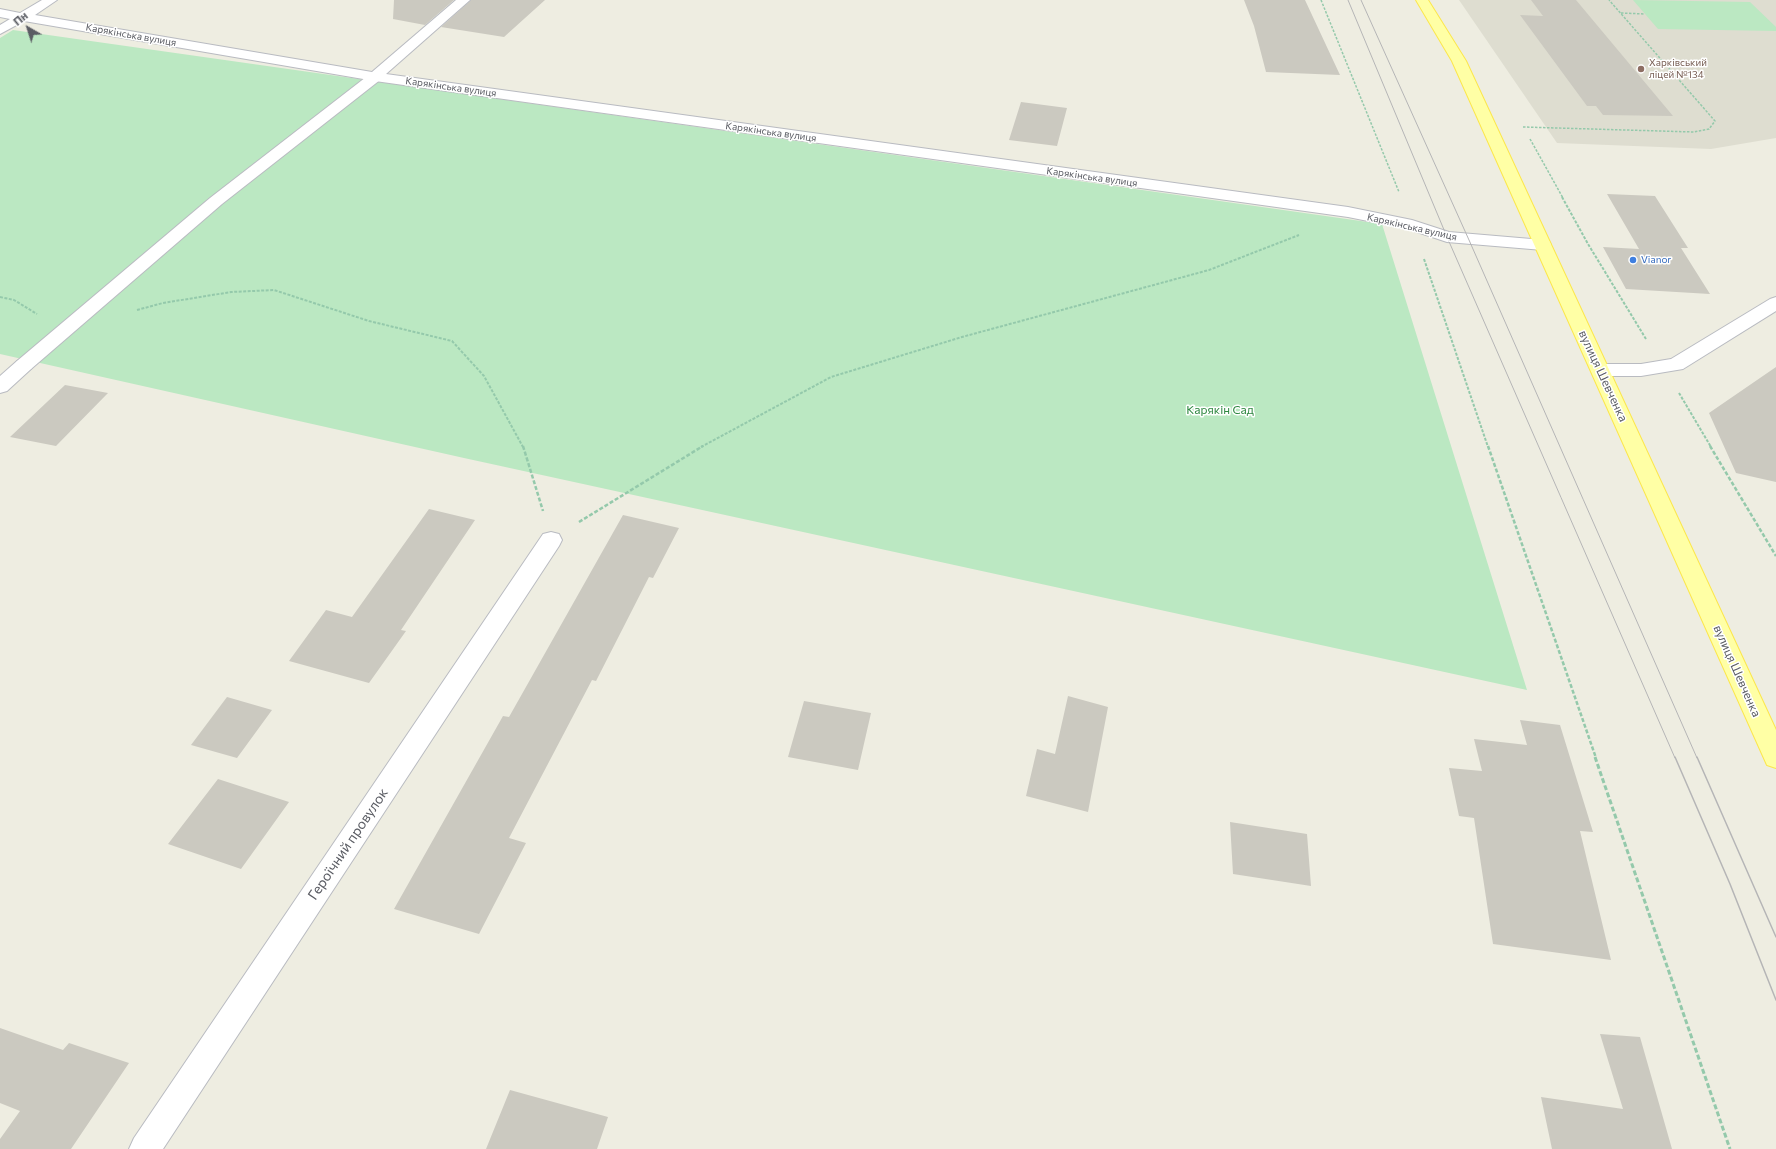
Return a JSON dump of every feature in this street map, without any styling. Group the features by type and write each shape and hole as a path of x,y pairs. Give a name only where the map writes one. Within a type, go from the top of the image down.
{"main road":[{"name":"вулиця Шевченка","path":"1422,0 1459,61 1776,757"}],"street":[{"path":"0,30 51,0"},
{"path":"0,386 216,201 375,77 464,0"},
{"name":"Карякінська вулиця","path":"0,13 375,77 1348,212 1412,225 1446,237 1543,245"},
{"path":"1601,370 1641,370 1676,365 1776,303"},
{"name":"Героїчний провулок","path":"145,1149 552,540"}],"path":[{"path":"1321,0 1412,225 1730,1149"},
{"path":"1518,127 1694,132 1709,129 1715,121 1609,0"},
{"path":"1620,13 1645,14"},
{"path":"1523,125 1588,244 1776,556"},
{"path":"133,311 164,303 231,292 274,290 369,321 452,341 484,376 523,445 552,540 688,453 831,377 962,337 1209,270 1297,236 1348,212"},
{"path":"0,297 14,300 65,330"}],"shaded area":[{"name":"Харківський ліцей №134","path":"1459,0 1776,0 1776,138 1711,149 1557,143"}],"green space":[{"path":"1633,0 1750,2 1776,27 1776,31 1658,29"},
{"name":"Карякін Сад","path":"13,30 1382,224 1527,690 464,458 0,354 0,38"}],"building":[{"path":"394,0 454,0 425,25 393,19"},
{"path":"471,0 545,0 504,37 441,27"},
{"path":"1244,0 1305,0 1340,75 1266,72 1254,26"},
{"path":"1531,0 1576,0 1673,116 1603,115 1596,106 1587,106 1520,15 1543,16"},
{"path":"1021,102 1067,108 1057,146 1009,140"},
{"path":"1607,194 1655,196 1688,248 1681,248 1710,294 1626,289 1603,247 1639,249"},
{"path":"1776,367 1776,482 1736,473 1709,413"},
{"path":"65,385 108,393 56,446 10,437"},
{"path":"429,509 475,520 401,630 406,631 369,683 289,661 326,610 352,617"},
{"path":"623,515 679,528 653,578 649,577 596,681 592,680 509,838 526,843 479,934 394,909 503,716 509,717"},
{"path":"1068,696 1108,707 1088,812 1026,796 1037,749 1055,754"},
{"path":"227,697 272,710 237,758 191,745"},
{"path":"804,701 871,713 858,770 788,757"},
{"path":"1520,720 1560,725 1593,832 1580,831 1611,960 1493,944 1474,818 1459,816 1449,768 1482,771 1474,739 1527,745"},
{"path":"218,779 289,802 241,869 168,844"},
{"path":"1230,822 1307,834 1311,886 1233,874"},
{"path":"0,1028 63,1050 69,1043 129,1063 71,1149 0,1149 0,1139 20,1111 0,1103"},
{"path":"1600,1034 1640,1037 1672,1149 1552,1149 1541,1097 1623,1109"},
{"path":"510,1090 608,1117 597,1149 486,1149"}],"tram line":[{"path":"1348,0 1447,237 1675,758"},
{"path":"1361,0 1469,240 1697,758"},
{"path":"1675,757 1730,884 1776,1000"},
{"path":"1697,757 1776,937"}],"place":[{"name":"Харківський ліцей №134","path":"1641,69"},
{"name":"Vianor","path":"1633,260"}]}
